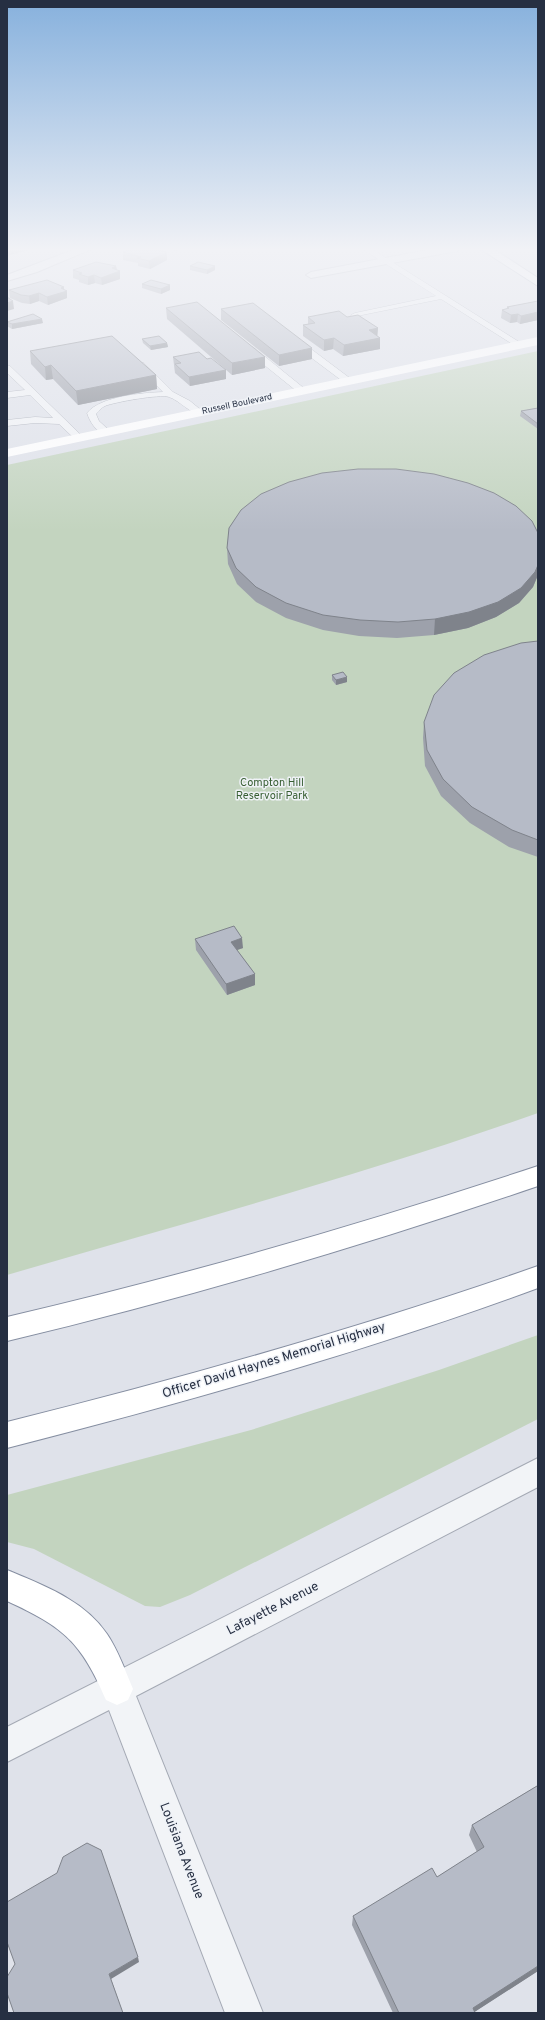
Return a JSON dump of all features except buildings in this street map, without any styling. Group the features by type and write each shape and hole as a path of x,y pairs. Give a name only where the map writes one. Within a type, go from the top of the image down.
{"main road":[{"name":"Russell Boulevard","path":"7,453 302,390 536,342"},
{"path":"7,1329 71,1315 264,1264 439,1210 538,1176"},
{"name":"Officer David Haynes Memorial Highway","path":"7,1435 127,1405 325,1348 538,1277"},
{"path":"7,1585 57,1610 77,1625 92,1640 106,1663 117,1689"}],"street":[{"name":"Lafayette Avenue","path":"7,1745 538,1472"},
{"name":"Louisiana Avenue","path":"117,1689 244,2013"}],"lane":[{"path":"242,342 302,390"},
{"path":"296,342 348,381"},
{"path":"516,342 520,345"},
{"path":"133,358 155,377 170,394 187,403 198,412"},
{"path":"7,368 79,438"},
{"path":"7,395 32,392"},
{"path":"106,432 95,422 91,413 102,404 147,395 170,394"},
{"path":"7,422 35,420 63,421"}],"green space":[{"name":"Compton Hill Reservoir Park","path":"538,351 538,1113 472,1136 340,1178 7,1275 7,465"},
{"path":"538,1335 538,1419 190,1595 160,1607 145,1606 34,1549 7,1542 7,1495 251,1430 439,1370"}]}
